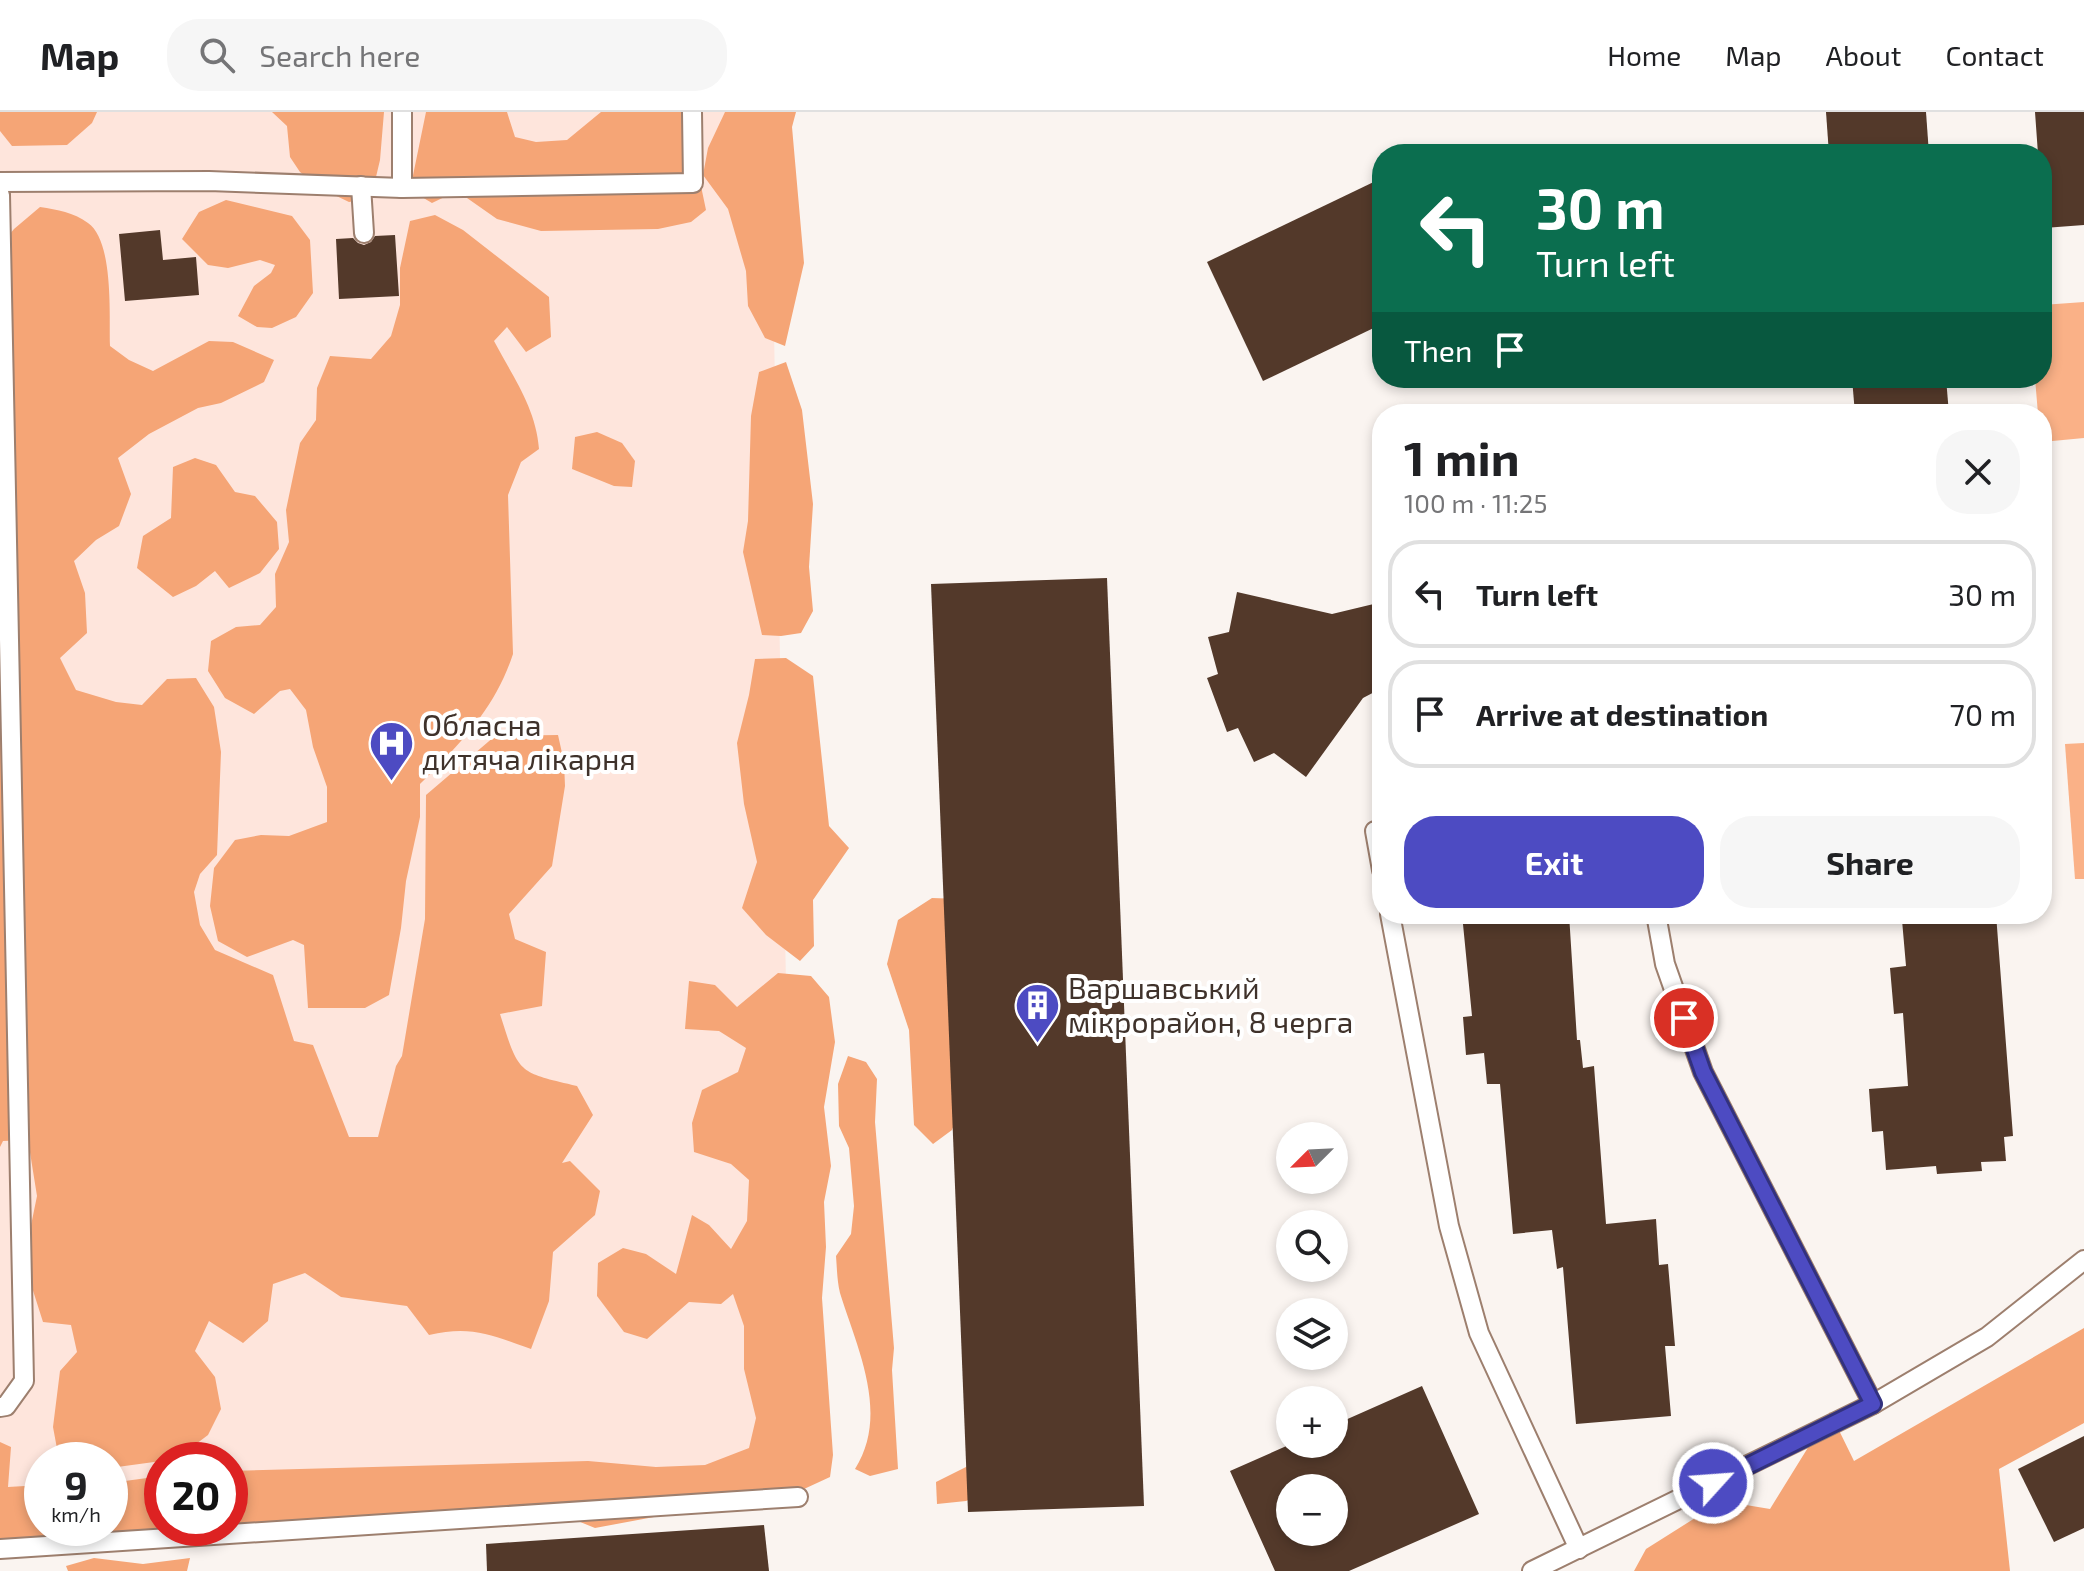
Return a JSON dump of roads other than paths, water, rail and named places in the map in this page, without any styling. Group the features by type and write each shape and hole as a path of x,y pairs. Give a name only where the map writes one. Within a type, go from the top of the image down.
{"lane":[{"path":"402,112 402,188"},
{"path":"0,182 209,181 402,188 693,183 692,112"},
{"path":"361,186 364,233"},
{"path":"0,195 24,1381 6,1406 0,1407"},
{"path":"1392,924 1449,1226 1479,1333 1579,1549"},
{"path":"1658,924 1665,964 1703,1072 1873,1404"},
{"path":"1532,1571 1873,1404 1987,1337 2084,1260"},
{"path":"0,1549 798,1497"}],"place":[{"name":"Обласна дитяча лікарня","path":"391,782"},
{"name":"Варшавський мікрорайон, 8 черга","path":"1037,1045"}]}
